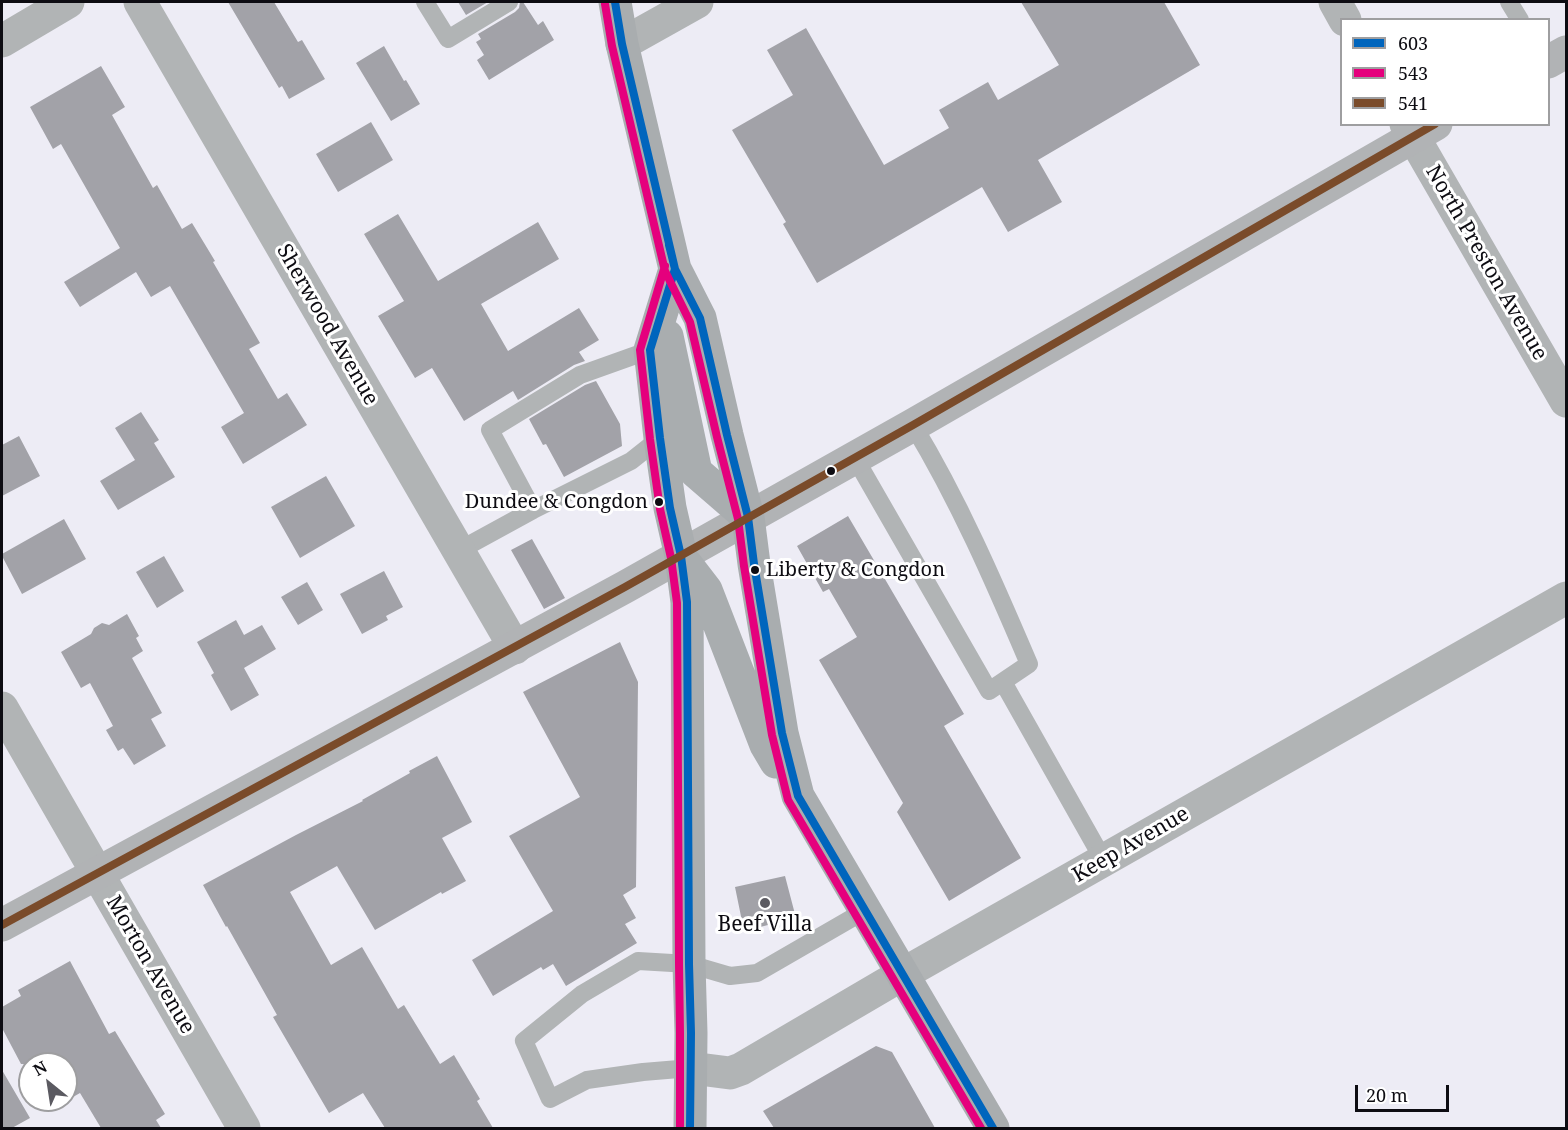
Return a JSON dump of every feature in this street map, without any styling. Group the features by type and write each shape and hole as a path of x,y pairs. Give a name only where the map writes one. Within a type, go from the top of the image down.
{"main road":[{"path":"615,2 622,44 675,269 700,318 748,517 782,733 798,796"},
{"path":"675,269 650,350 669,508 681,556 687,602 690,1128"},
{"path":"662,311 696,472 748,517"},
{"path":"681,556 706,590 766,745 866,910 993,1128"}],"street":[{"path":"2,41 68,2"},
{"name":"Sherwood Avenue","path":"140,2 515,648"},
{"path":"622,44 697,2"},
{"path":"1335,2 1344,18"},
{"path":"1550,61 1566,52"},
{"path":"2,925 681,556 914,425 1418,129"},
{"name":"North Preston Avenue","path":"1418,129 1566,401"},
{"name":"Keep Avenue","path":"691,1068 730,1073 741,1069 903,974 1566,598"},
{"name":"Morton Avenue","path":"2,708 244,1128"}],"lane":[{"path":"426,2 448,39 509,2"},
{"path":"1509,2 1519,18"},
{"path":"533,510 490,430 580,375 650,350"},
{"path":"855,458 989,691 1029,664 991,574 935,461 914,425"},
{"path":"458,550 631,461 660,438"},
{"path":"1003,682 1104,861"},
{"path":"691,1068 587,1080 550,1098 524,1041 582,994 638,961 689,964 730,976 757,973 866,910"}],"building":[{"path":"228,2 274,2 298,42 302,40 325,79 289,99 282,86 279,88"},
{"path":"458,2 488,2 466,15"},
{"path":"520,2 523,2 538,25 543,21 554,40 489,80 477,60 484,55 476,42 481,39 478,34 515,12"},
{"path":"1021,2 1164,2 1200,65 1038,160 1062,202 1008,232 982,187 817,283 783,224 786,222 732,130 793,95 767,50 806,28 884,165 949,128 939,110 988,82 998,100 1059,65"},
{"path":"384,46 420,104 391,121 356,63"},
{"path":"101,66 125,107 112,115 153,188 157,185 182,229 192,223 260,343 249,349 278,399 287,393 307,425 243,464 221,427 244,413 170,286 151,297 136,272 80,307 64,282 120,248 61,144 53,149 30,107"},
{"path":"371,122 393,160 338,192 316,154"},
{"path":"398,214 438,281 538,222 559,259 481,304 508,351 579,308 599,340 579,352 585,361 574,365 518,400 513,391 464,421 432,368 415,378 378,316 404,301 364,234"},
{"path":"596,381 620,424 622,446 564,477 529,419 585,385"},
{"path":"141,412 159,440 154,443 175,477 118,510 100,481 135,460 115,428"},
{"path":"19,436 40,476 2,496 2,445"},
{"path":"326,476 355,526 300,558 271,507"},
{"path":"848,516 964,714 944,726 1021,858 949,901 897,812 903,803 819,660 857,637 829,589 823,592 797,546"},
{"path":"64,519 86,559 22,594 2,554"},
{"path":"532,539 565,598 544,609 511,550"},
{"path":"164,556 184,591 157,608 136,572"},
{"path":"384,571 403,607 386,616 388,620 362,634 340,594"},
{"path":"307,582 323,610 298,625 281,597"},
{"path":"127,614 139,636 136,638 143,651 132,658 162,713 151,719 166,746 134,765 123,748 118,751 106,730 113,726 90,683 81,688 61,652 91,634 94,628 102,623 109,625"},
{"path":"236,620 244,635 262,625 276,649 244,668 259,695 231,711 211,675 214,673 197,642"},
{"path":"620,642 638,682 636,887 623,895 636,918 625,924 637,943 566,986 553,964 543,970 541,967 493,996 472,960 553,911 509,836 580,797 523,692"},
{"path":"437,756 472,822 442,838 466,881 442,894 441,892 375,930 337,866 290,892 331,965 362,947 398,1009 404,1005 440,1064 454,1055 480,1099 477,1101 493,1128 385,1128 363,1093 329,1113 273,1017 277,1015 203,885 363,801"},
{"name":"Beef Villa","path":"785,876 796,918 744,931 735,887"},
{"path":"70,961 109,1034 115,1031 165,1114 156,1120 161,1128 101,1128 80,1093 78,1094 78,1052 18,1052 18,1058 2,1028 2,1007 21,996 18,990"},
{"path":"876,1046 892,1052 935,1128 774,1128 763,1111"},
{"path":"2,1070 18,1097 18,1112 26,1112 30,1118 12,1128 2,1128"}],"transit line":[{"name":"603","path":"615,2 622,44 675,269 700,318 748,517 782,733 798,796 993,1128"},
{"name":"543","path":"605,4 612,46 665,271 690,322 738,519 772,735 788,800 981,1128"},
{"name":"541","path":"2,925 625,587 913,425 1432,126"},
{"name":"603","path":"669,245 675,269 650,350 670,508 681,556 687,602 690,1128"},
{"name":"543","path":"665,266 640,350 660,509 671,558 677,603 680,1128"}],"place":[{"name":"Dundee & Congdon","path":"659,502"},
{"name":"Liberty & Congdon","path":"755,570"},
{"name":"Beef Villa","path":"765,903"}]}
